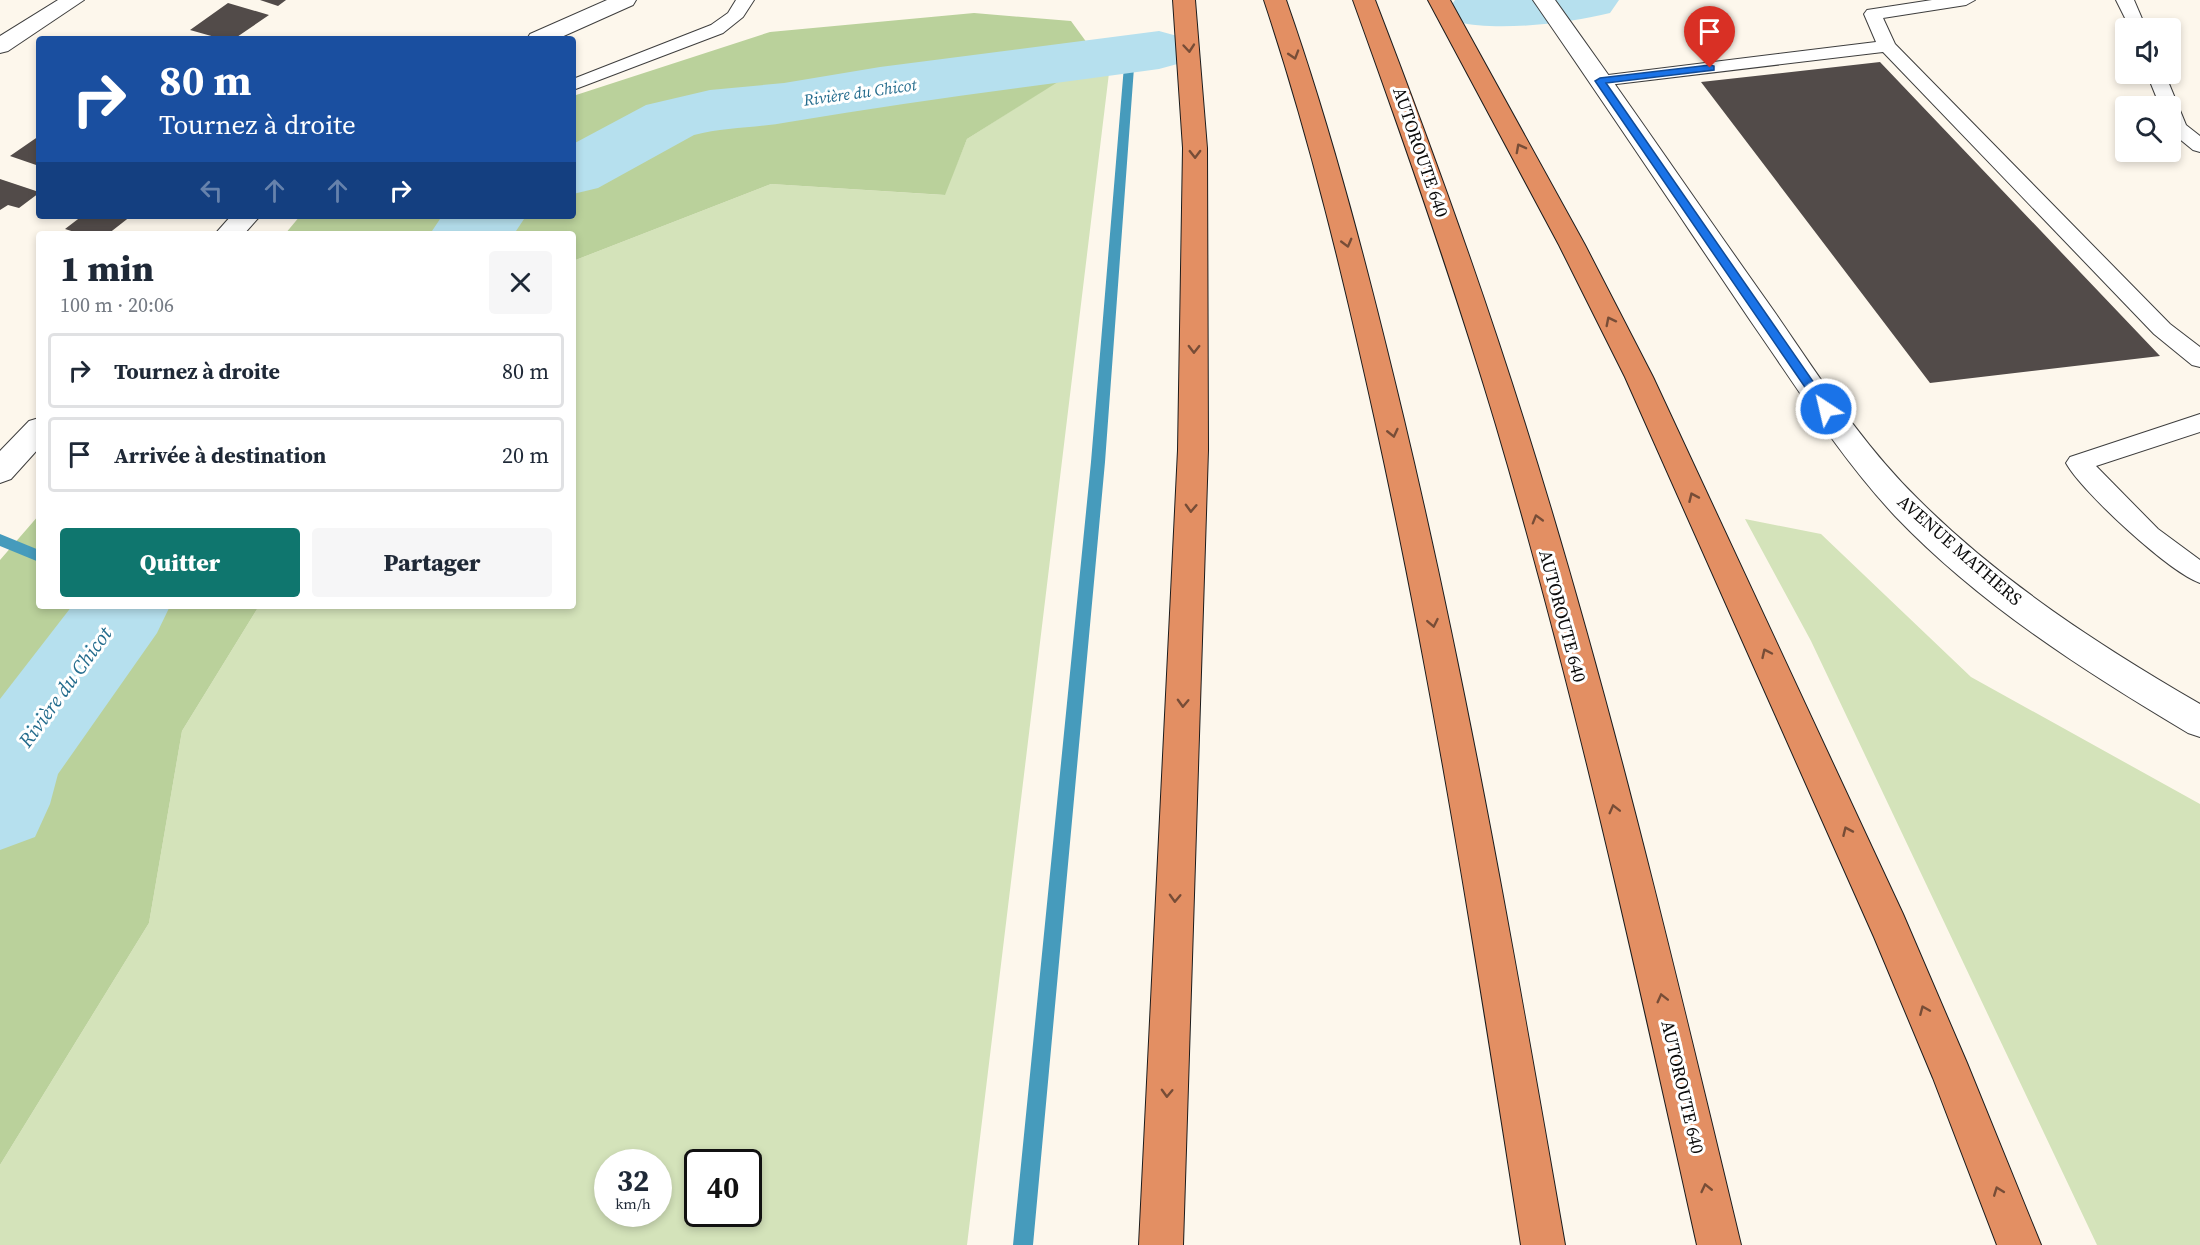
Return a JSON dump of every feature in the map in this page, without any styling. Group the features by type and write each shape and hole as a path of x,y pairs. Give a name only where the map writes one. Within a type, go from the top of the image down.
{"highway":[{"path":"1161,1245 1193,450 1195,148 1184,0"},
{"path":"1275,0 1305,89 1343,230 1397,450 1470,816 1543,1245"},
{"name":"AUTOROUTE 640","path":"1364,0 1429,172 1476,312 1525,476 1610,791 1664,1008 1719,1245"},
{"path":"1439,0 1572,245 1639,377 1889,927 1953,1077 2019,1245"}],"street":[{"path":"0,46 73,0"},
{"path":"544,36 625,0"},
{"name":"AVENUE MATHERS","path":"1544,0 1826,409 1907,508 1995,584 2050,626 2109,667 2200,722"},
{"path":"231,231 245,219"},
{"path":"0,471 36,432"}],"lane":[{"path":"576,84 717,29 736,15 745,0"},
{"path":"1966,0 1873,14 1887,46 2162,329 2200,359"},
{"path":"2125,0 2133,18"},
{"path":"1600,81 1887,46"},
{"path":"2181,131 2200,146"},
{"path":"2200,423 2078,463 2166,552 2200,573"}],"green space":[{"path":"974,13 1071,21 1109,73 1061,80 967,139 945,195 771,184 576,260 576,231 288,231 298,219 576,219 576,95 770,32"},
{"path":"1109,73 967,1245 0,1245 0,1165 149,923 182,731 257,609 576,609 576,260 771,184 944,195 967,139 1061,79"},
{"path":"36,518 36,609 257,609 182,731 149,923 0,1165 0,560"},
{"path":"1745,519 1821,534 1971,677 2200,804 2200,1245 2097,1245 1811,641"}],"building":[{"path":"260,0 286,0 278,6"},
{"path":"228,3 269,15 238,36 211,36 190,30"},
{"path":"1880,62 2160,356 1930,383 1701,82"},
{"path":"36,138 36,165 10,156"},
{"path":"0,179 36,191 36,195 19,208 8,205 0,210"},
{"path":"78,219 127,219 112,231 65,229"}],"waterway":[{"name":"Rivière du Chicot","path":"1480,9 1588,0"},
{"name":"Rivière du Chicot","path":"576,170 670,120 710,110 784,103 880,87 1159,50"},
{"path":"1023,1245 1098,462 1130,54"},
{"name":"Rivière du Chicot","path":"470,231 486,219"},
{"path":"0,540 36,555"},
{"name":"Rivière du Chicot","path":"0,804 14,757 123,609"}],"route":[{"path":"1710,68 1600,81 1826,409"}]}
